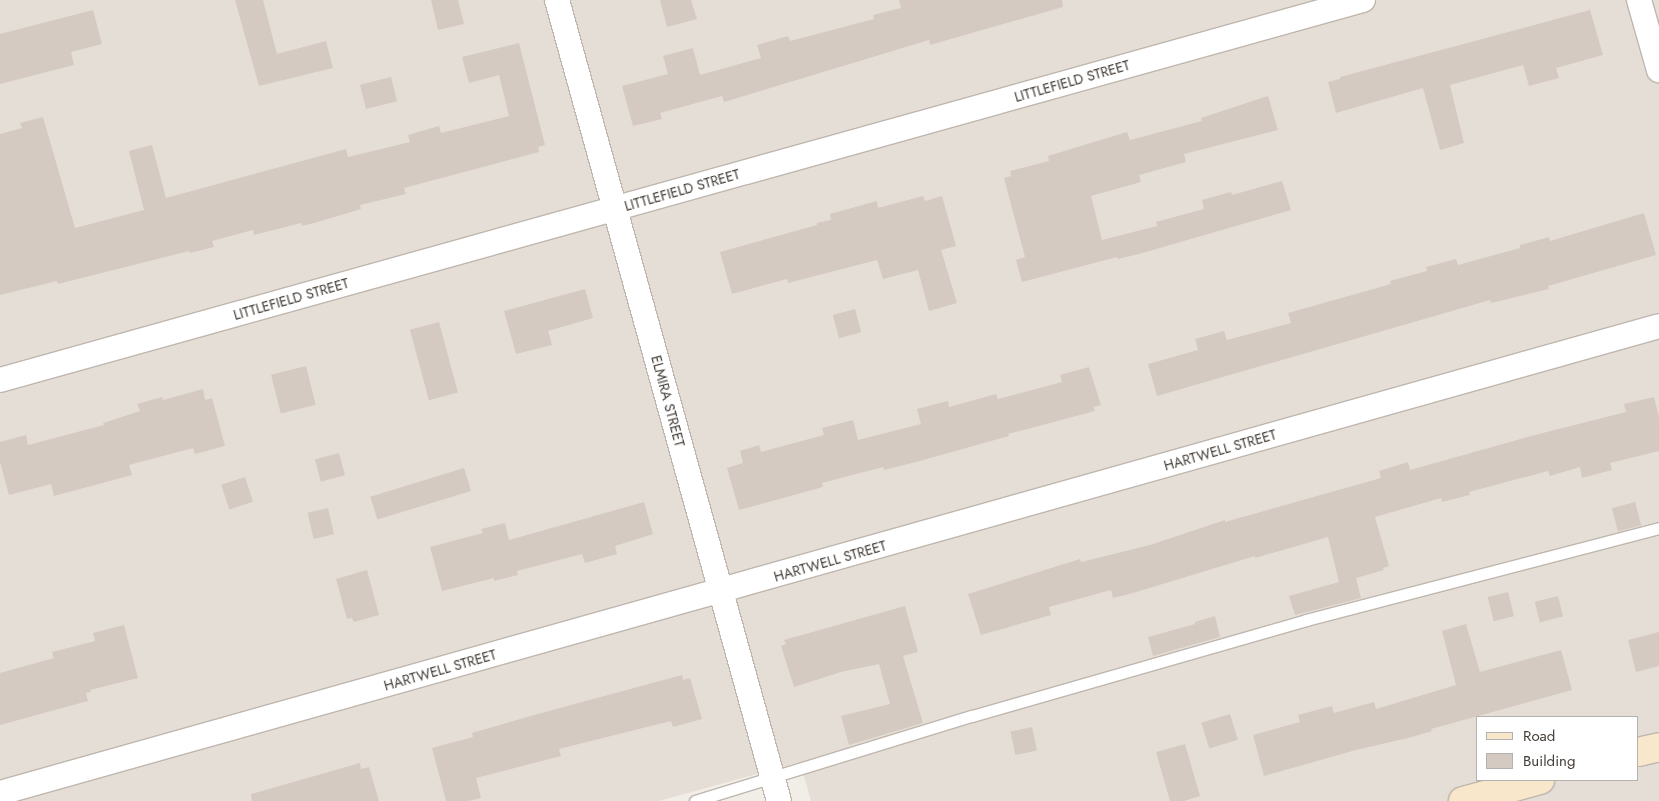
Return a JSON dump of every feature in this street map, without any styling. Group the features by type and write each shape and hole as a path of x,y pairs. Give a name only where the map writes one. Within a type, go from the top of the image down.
{"main road":[{"path":"1639,752 1659,746"},
{"path":"1463,801 1536,781"}],"street":[{"name":"ELMIRA STREET","path":"558,0 779,801"},
{"name":"LITTLEFIELD STREET","path":"0,380 1363,0"},
{"path":"1639,0 1659,70"},
{"name":"HARTWELL STREET","path":"0,793 720,592 1659,326"}],"lane":[{"path":"696,801 972,716 1306,620 1659,528"}],"shaded area":[{"path":"0,0 1659,0 1659,801 811,801 800,762 659,801 0,801"}],"building":[{"path":"235,0 263,0 277,54 326,41 333,68 259,86"},
{"path":"431,0 458,0 464,24 438,30"},
{"path":"660,0 691,0 697,19 667,27"},
{"path":"899,0 1062,0 1063,7 930,45 929,40 724,102 722,96 660,113 662,119 633,126 622,86 668,74 663,56 693,48 700,75 761,58 757,45 788,36 790,41 874,19 873,15 901,8"},
{"path":"93,10 102,44 71,52 74,65 0,84 0,34"},
{"path":"1590,10 1603,55 1556,68 1559,78 1529,86 1523,65 1450,85 1464,143 1440,150 1423,88 1336,113 1328,82 1340,79 1340,77"},
{"path":"519,43 545,145 538,147 539,152 404,188 406,194 360,205 361,209 314,223 302,226 301,223 254,235 253,230 212,241 214,247 190,253 189,251 58,284 57,281 0,295 0,134 22,128 20,123 43,117 75,228 144,210 129,151 152,145 166,198 346,149 348,157 410,142 408,135 439,126 441,133 509,116 499,75 469,83 462,57"},
{"path":"391,77 397,101 366,109 360,85"},
{"path":"1268,96 1278,130 1184,154 1186,162 1139,175 1141,182 1091,196 1102,240 1157,226 1156,222 1204,209 1202,200 1231,192 1232,195 1282,181 1291,210 1139,254 1118,259 1117,257 1022,282 1016,260 1025,257 1004,178 1011,176 1010,171 1049,161 1048,156 1127,132 1130,140 1202,121 1201,118"},
{"path":"923,196 925,201 942,196 956,246 941,250 957,303 929,311 918,270 883,279 877,260 788,283 787,279 732,294 720,252 817,225 817,223 831,220 830,214 877,201 878,208"},
{"path":"1644,213 1656,255 1548,286 1549,289 1491,303 1490,300 1157,396 1148,364 1198,350 1195,339 1224,331 1227,340 1291,323 1288,313 1391,284 1390,281 1427,271 1426,267 1456,259 1458,265 1520,248 1520,245 1549,237 1550,241"},
{"path":"585,289 593,318 548,331 552,345 516,354 504,311"},
{"path":"855,309 861,332 839,338 833,315"},
{"path":"439,322 458,393 429,400 410,330"},
{"path":"306,366 316,405 281,414 271,375"},
{"path":"1089,367 1101,405 1093,407 1095,411 1008,434 1009,436 916,462 884,470 883,467 822,483 823,487 739,510 727,468 743,463 740,451 759,445 761,452 824,435 822,428 853,420 858,440 921,424 917,409 948,401 949,407 996,394 998,399 1062,382 1060,375"},
{"path":"203,389 205,400 212,398 225,446 195,454 193,448 129,465 132,475 54,496 51,484 9,495 0,462 0,442 26,435 28,445 104,425 103,423 140,411 137,404 162,397 163,400"},
{"path":"1654,397 1659,417 1659,451 1610,463 1612,470 1582,478 1580,467 1550,476 1548,471 1469,492 1470,495 1442,502 1441,498 1375,517 1389,566 1383,568 1384,570 1356,578 1361,598 1295,615 1289,596 1339,582 1328,537 1255,558 1255,556 1133,593 1113,598 1111,590 1049,607 1051,615 981,635 968,594 1080,559 1081,562 1150,545 1225,520 1225,522 1381,478 1379,471 1408,462 1410,470 1626,412 1624,404"},
{"path":"339,453 345,475 321,482 315,459"},
{"path":"464,468 471,491 377,520 370,497"},
{"path":"245,477 253,502 229,509 221,485"},
{"path":"644,502 653,534 615,546 617,554 585,563 582,554 517,571 518,575 494,581 494,578 442,591 430,547 483,533 481,529 505,523 509,540"},
{"path":"1635,502 1641,525 1618,531 1612,508"},
{"path":"328,508 334,534 314,539 308,513"},
{"path":"367,570 379,615 354,622 352,618 347,619 336,579"},
{"path":"1508,592 1514,616 1494,621 1488,597"},
{"path":"1558,596 1563,616 1540,622 1535,602"},
{"path":"905,606 918,652 903,656 923,723 849,745 841,716 890,704 879,664 841,672 794,687 781,646 786,644 784,640"},
{"path":"1215,616 1220,637 1153,656 1148,637 1195,624 1195,622"},
{"path":"1466,624 1480,672 1561,650 1572,690 1431,729 1432,731 1412,737 1356,750 1264,776 1253,735 1300,722 1298,715 1332,706 1334,713 1374,702 1376,709 1456,685 1442,631"},
{"path":"124,625 138,678 90,690 91,692 86,693 88,701 0,725 0,673 54,658 52,652 95,641 93,633"},
{"path":"1659,632 1659,666 1636,672 1628,640"},
{"path":"682,675 683,680 690,678 702,719 673,727 671,721 559,749 561,756 476,778 481,798 468,801 446,801 432,748 473,737 472,733"},
{"path":"1230,714 1238,740 1209,749 1201,723"},
{"path":"1032,727 1037,750 1015,755 1010,732"},
{"path":"1185,744 1200,796 1184,801 1170,801 1156,752"},
{"path":"360,763 361,769 369,767 379,801 252,801 251,794"}]}
